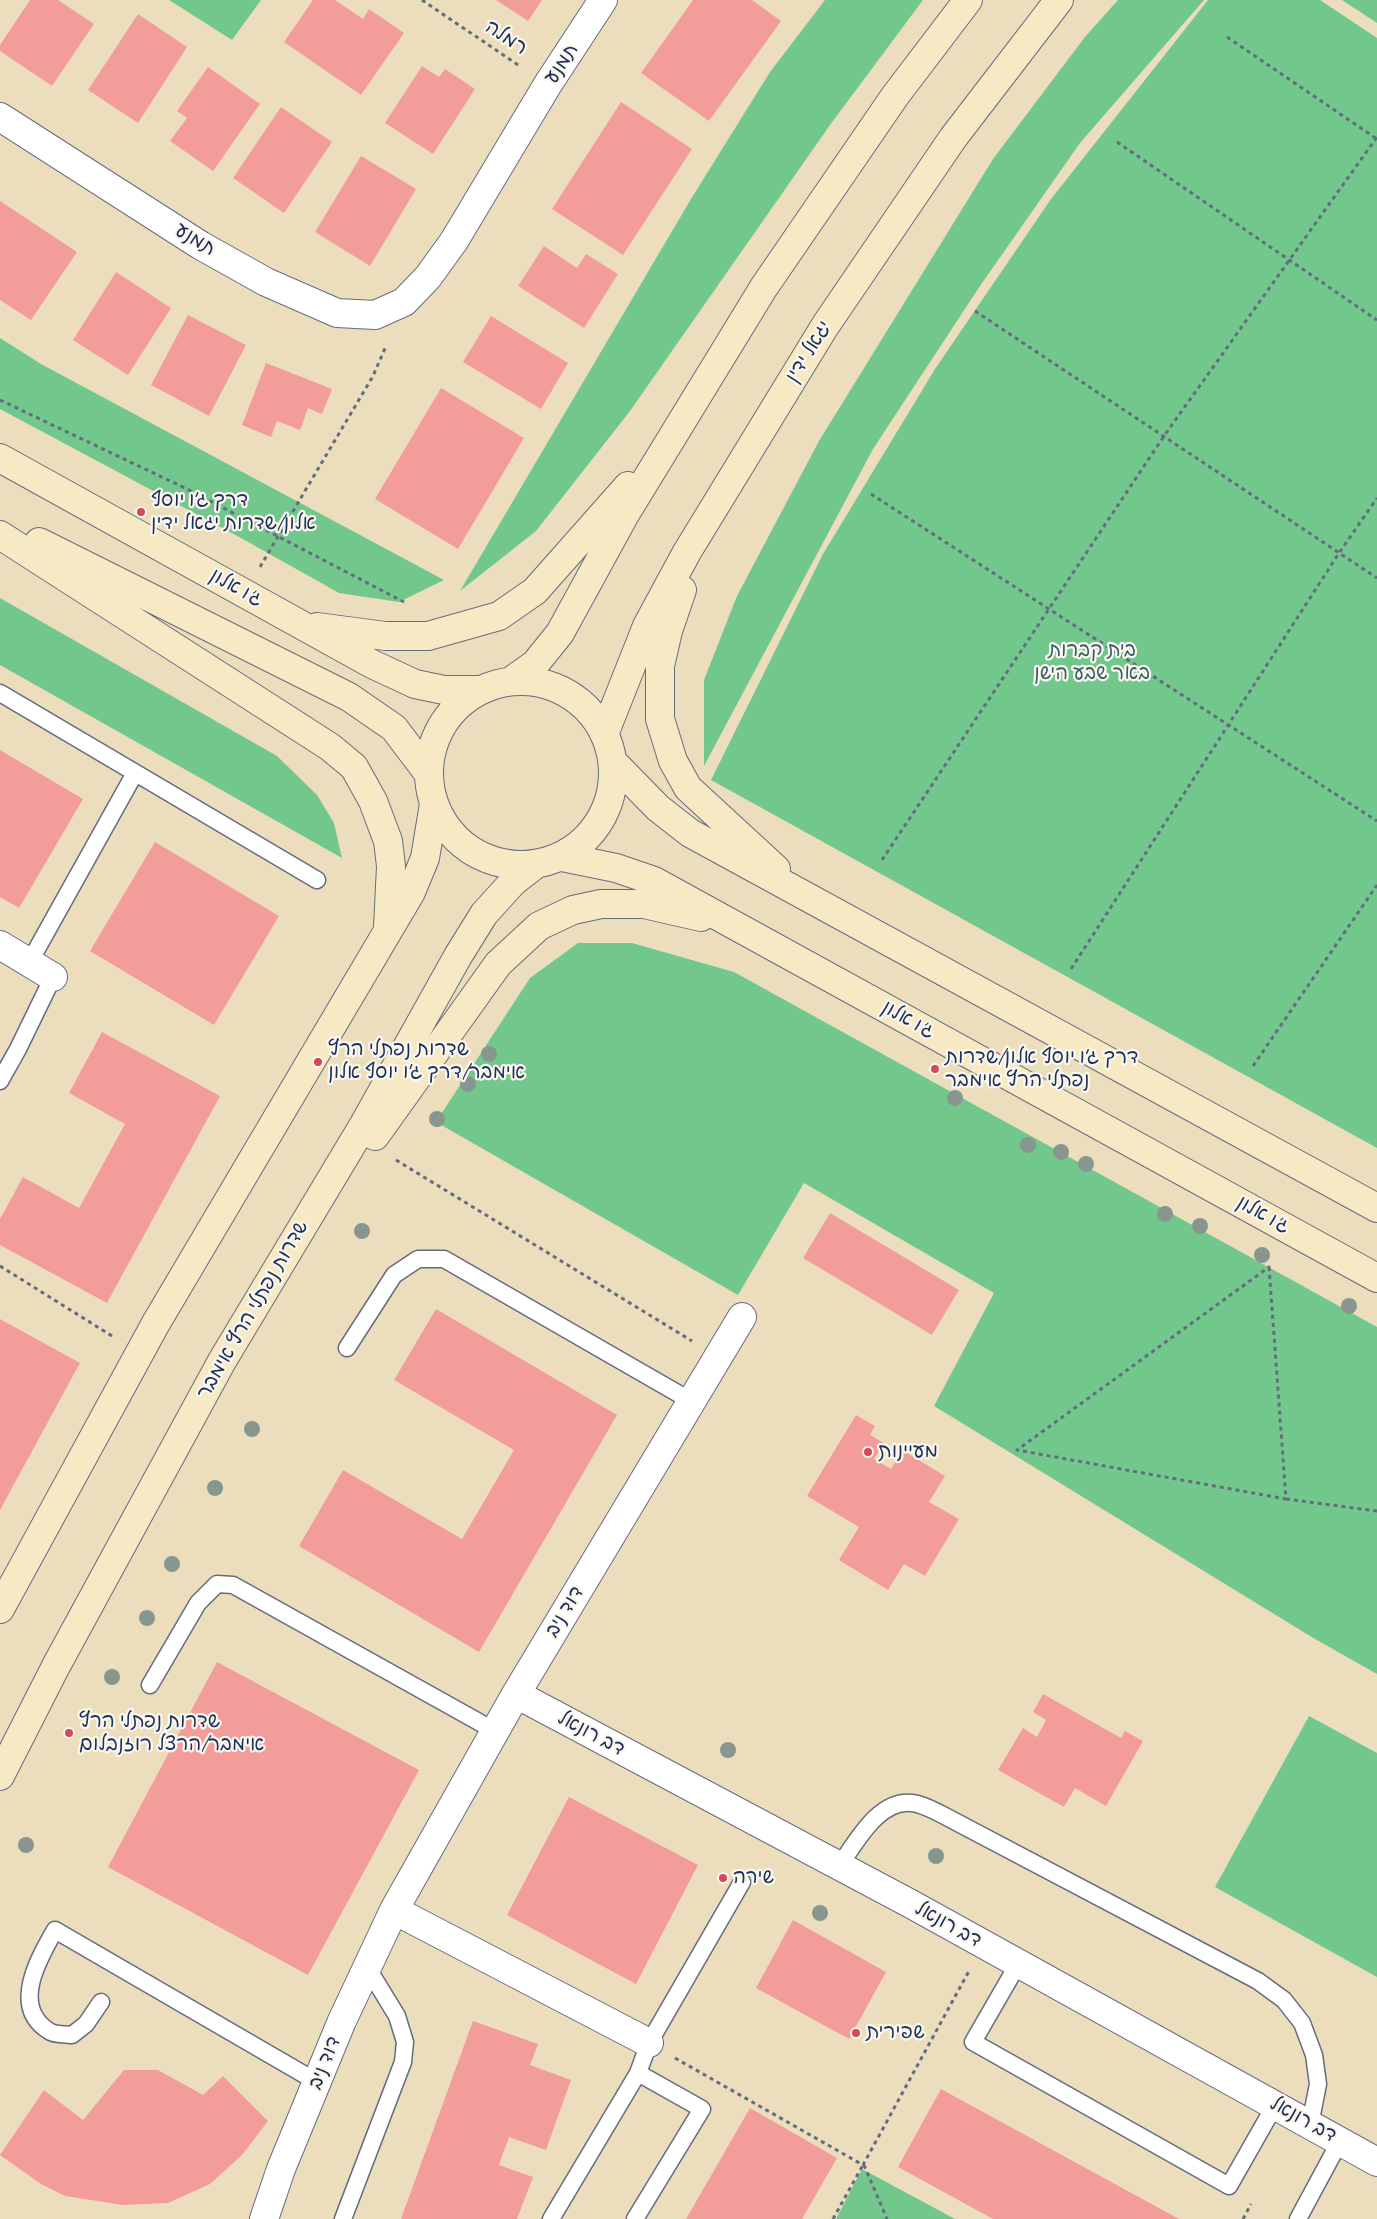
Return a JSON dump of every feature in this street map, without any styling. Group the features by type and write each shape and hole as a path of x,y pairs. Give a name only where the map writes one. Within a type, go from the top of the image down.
{"main road":[{"path":"511,681 535,664 560,632 624,516 764,287 895,96 968,0"},
{"name":"יגאל ידין","path":"605,732 648,626 710,514 825,326 953,138 1059,0"},
{"path":"302,625 385,636 428,636 499,616 535,591 675,432"},
{"name":"ג'ו אלון","path":"0,458 372,664 415,684 444,690 480,690"},
{"path":"710,514 668,630 660,666 660,719 673,761 688,788 809,899"},
{"path":"0,523 349,697 394,728 428,773"},
{"path":"0,535 330,748 354,767 373,801 388,841 391,866 388,931"},
{"path":"511,681 539,682 566,691 588,708 605,732 614,763 613,791 603,818 586,841 562,857 536,865 503,864 474,853 450,832 434,804 428,773 432,747 442,724 459,704 480,690 511,681"},
{"path":"614,763 658,808 690,833 1377,1208"},
{"path":"0,1609 139,1353 411,892 425,858 434,804"},
{"name":"ג'ו אלון","path":"562,857 616,868 654,881 1377,1278"},
{"name":"שדרות נפתלי הרץ אימבר","path":"0,1776 135,1520 222,1361 363,1126 458,956 484,914 513,882 536,865"},
{"path":"270,1281 498,964 539,926 573,910 601,904 644,904 731,924"}],"street":[{"name":"תמנע","path":"0,117 200,244 266,282 307,302 337,313 375,315 404,302 428,277 454,241 548,84 603,0"},
{"path":"0,945 52,977"},
{"name":"דוד ניב","path":"264,2219 281,2169 317,2082 394,1910 516,1694 742,1318"},
{"name":"דב רונאל","path":"516,1694 984,1944 1377,2162"},
{"path":"394,1910 648,2043"}],"lane":[{"path":"0,693 317,880"},
{"path":"29,963 135,773"},
{"path":"0,1081 18,1050 52,977"},
{"path":"347,1348 394,1275 418,1259 444,1259 691,1401"},
{"path":"150,1685 198,1602 217,1584 233,1585 495,1732"},
{"path":"839,1866 873,1819 895,1805 912,1803 941,1814 1258,1981 1284,2000 1302,2023 1314,2055 1318,2084 1310,2125"},
{"path":"551,2219 638,2073 648,2043 742,1882"},
{"path":"101,2002 86,2024 72,2035 50,2032 33,2018 28,1988 40,1956 55,1930 317,2082"},
{"path":"1018,1964 973,2042 1220,2182 1229,2186 1275,2105"},
{"path":"343,2219 403,2062 404,2042 396,2016 367,1967"},
{"path":"636,2219 702,2109 638,2073"},
{"path":"1298,2219 1340,2141"}],"path":[{"name":"רמלה","path":"422,0 548,84"},
{"path":"882,860 1164,436 1377,138 1227,37"},
{"path":"1117,142 1377,320"},
{"path":"244,593 373,376 404,302"},
{"path":"975,312 1377,578"},
{"path":"0,400 176,484 279,536 433,618 437,634"},
{"path":"870,494 1377,820"},
{"path":"1071,969 1339,553 1377,498"},
{"path":"1253,1066 1377,885"},
{"path":"369,1143 718,1357"},
{"path":"0,1266 139,1353"},
{"path":"1286,1499 1269,1267 1017,1450 1286,1499 1377,1510"},
{"path":"833,2219 984,1944"},
{"path":"648,2043 863,2165 887,2219"}],"green space":[{"path":"169,0 261,0 232,40"},
{"path":"825,0 923,0 830,125 630,411 536,531 460,591 691,199 770,72"},
{"path":"1118,0 1204,0 1080,143 980,286 873,449 704,766 704,680 737,596 819,441 993,159 1085,37"},
{"name":"בית קברות באר שבע הישן","path":"1208,0 1320,0 1377,38 1377,1148 711,780 823,554 935,369 1051,199"},
{"path":"1342,0 1377,0 1377,23"},
{"path":"0,338 41,364 444,580 399,602 339,593 241,538 0,409"},
{"path":"0,598 277,756 317,795 334,823 342,858 0,665"},
{"path":"578,943 632,943 734,972 1377,1327 1377,1674 1315,1639 934,1406 994,1293 804,1183 738,1295 436,1122 530,978"},
{"path":"1309,1716 1377,1753 1377,1977 1215,1887"},
{"path":"862,2169 955,2219 836,2219"}],"building":[{"path":"30,0 58,0 94,24 52,86 0,51 0,45"},
{"path":"313,0 335,0 363,19 369,9 404,33 361,95 284,42"},
{"path":"496,0 542,0 528,21"},
{"path":"693,0 752,0 781,21 709,121 641,73"},
{"path":"138,14 187,47 138,123 88,90"},
{"path":"422,66 439,77 445,69 475,89 433,154 385,123"},
{"path":"208,67 260,104 213,171 170,141 187,118 177,111"},
{"path":"621,102 692,149 623,255 552,209"},
{"path":"281,107 332,142 284,213 233,178"},
{"path":"361,156 416,189 370,266 315,232"},
{"path":"0,201 77,252 31,320 0,300"},
{"path":"544,246 577,268 586,254 618,274 584,328 518,286"},
{"path":"116,272 171,308 128,375 73,340"},
{"path":"188,315 246,345 209,416 151,385"},
{"path":"491,316 568,363 541,409 463,362"},
{"path":"266,363 332,389 322,414 308,408 300,430 277,421 271,437 242,425"},
{"path":"441,388 524,438 458,549 375,499"},
{"path":"0,750 83,799 19,908 0,897"},
{"path":"155,842 279,916 214,1025 90,951"},
{"path":"102,1032 220,1096 107,1303 0,1245 0,1219 23,1177 79,1208 125,1124 69,1093"},
{"path":"830,1213 959,1290 932,1335 803,1258"},
{"path":"436,1309 617,1415 479,1652 299,1546 343,1470 462,1539 514,1450 394,1380"},
{"path":"0,1319 80,1363 0,1510"},
{"path":"856,1415 875,1426 870,1435 884,1443 874,1459 891,1469 902,1450 945,1476 929,1502 959,1519 925,1576 904,1564 888,1590 839,1560 859,1527 807,1496"},
{"path":"217,1662 419,1770 308,1975 108,1867"},
{"path":"1043,1694 1121,1738 1125,1731 1143,1741 1106,1806 1075,1788 1064,1807 998,1770 1023,1728 1037,1737 1046,1720 1033,1712"},
{"path":"569,1797 698,1865 636,1984 507,1915"},
{"path":"793,1920 886,1972 849,2039 756,1988"},
{"path":"473,2021 538,2044 530,2065 571,2080 546,2150 509,2137 499,2165 533,2177 517,2219 401,2219"},
{"path":"124,2070 158,2070 203,2095 223,2076 268,2121 242,2155 210,2184 168,2203 123,2205 65,2196 41,2184 0,2155 44,2090 83,2120"},
{"path":"941,2089 1179,2219 993,2219 898,2167"},
{"path":"750,2108 837,2158 802,2219 686,2219"}],"place":[{"name":"דרך ג׳ו יוסף אלון/שדרות יגאל ידין","path":"141,512"},
{"name":"שדרות נפתלי הרץ אימבר/דרך ג׳ו יוסף אלון","path":"318,1062"},
{"name":"דרך ג׳ו יוסף אלון/שדרות נפתלי הרץ אימבר","path":"935,1069"},
{"name":"מעיינות","path":"868,1452"},
{"name":"שדרות נפתלי הרץ אימבר/הרצל רוזנבלום","path":"69,1733"},
{"name":"שירה","path":"723,1878"},
{"name":"שפירית","path":"856,2033"}]}
